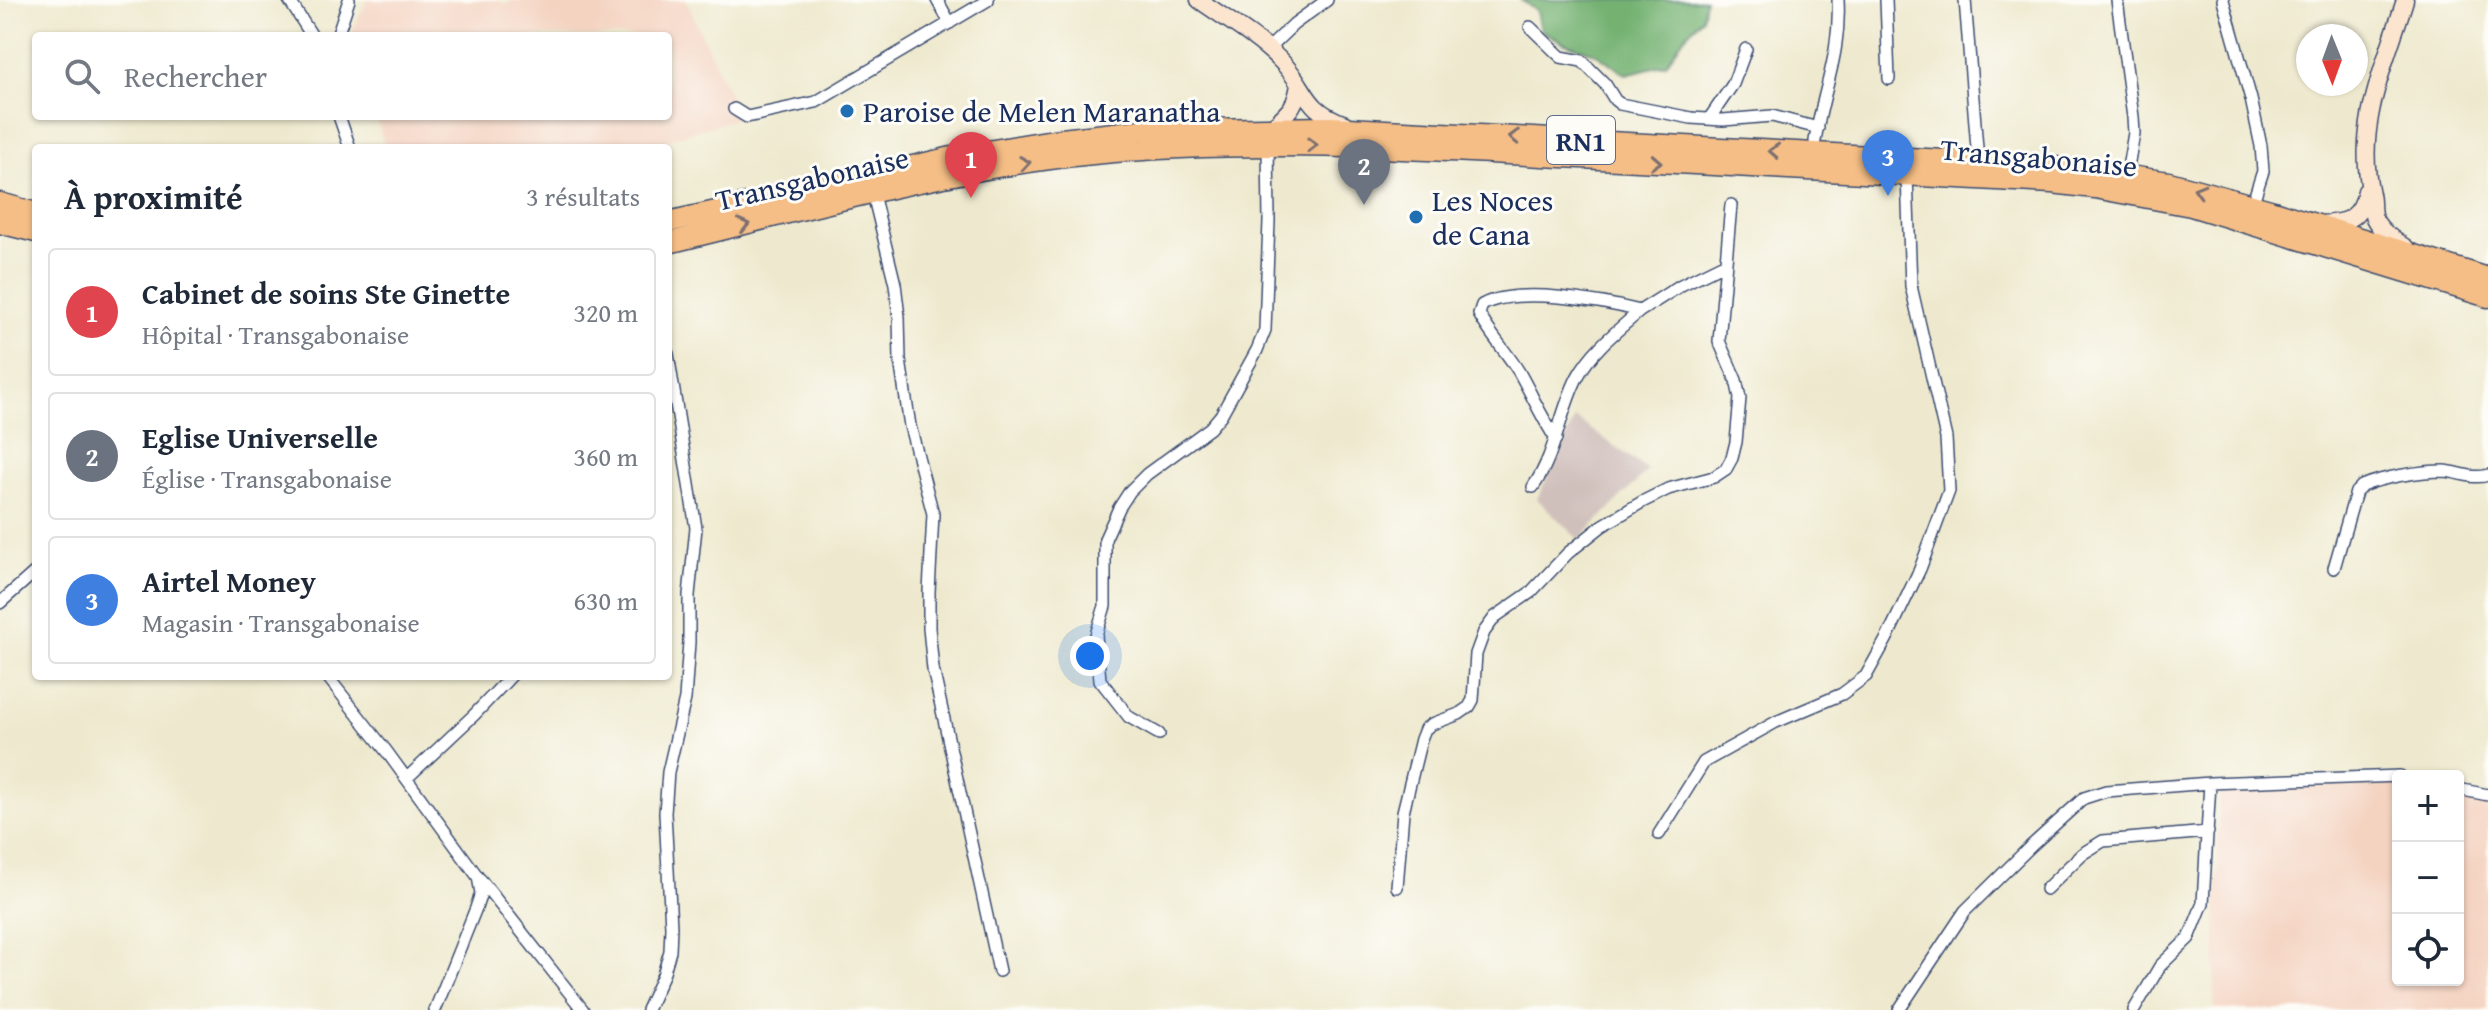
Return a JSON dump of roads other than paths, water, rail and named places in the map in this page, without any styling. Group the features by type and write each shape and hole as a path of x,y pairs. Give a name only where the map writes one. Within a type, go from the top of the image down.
{"highway":[{"name":"Transgabonaise","path":"672,242 991,169 1052,159 1358,129 2053,166 2169,182 2488,278"},
{"name":"Transgabonaise","path":"672,221 916,164 1018,145 1140,130 1270,136 1330,145 2052,183 2159,199 2263,227 2488,297"},
{"path":"0,203 32,212"},
{"path":"0,223 32,231"}],"main road":[{"path":"1199,0 1268,49 1293,73 1306,98 1320,112 1358,129"},
{"path":"2314,224 2342,222 2355,216 2364,202 2367,185 2365,138 2371,106 2405,0"},
{"path":"1270,136 1293,108 1299,84"},
{"path":"2367,185 2371,193 2372,211 2380,227 2388,236 2421,257"}],"street":[{"path":"289,0 309,32"},
{"path":"338,32 349,0"},
{"path":"937,0 950,23"},
{"path":"734,109 747,117 816,102 988,0"},
{"path":"1268,49 1294,24 1327,0"},
{"path":"1815,141 1836,52 1838,0"},
{"path":"1886,0 1889,79"},
{"path":"1965,0 1977,148"},
{"path":"2117,0 2133,117 2134,133 2129,162"},
{"path":"2223,0 2261,146 2263,171 2252,205"},
{"path":"1530,27 1561,57 1582,61 1620,104 1691,118 1772,116 1818,128"},
{"path":"1709,119 1733,84 1746,49"},
{"path":"340,120 349,144"},
{"path":"1159,734 1129,717 1100,680 1096,635 1105,606 1105,539 1130,491 1147,474 1210,428 1221,415 1257,350 1265,330 1270,136"},
{"path":"1659,834 1704,762 1776,722 1842,694 1866,676 1920,569 1949,491 1946,438 1911,286 1907,176"},
{"path":"873,194 895,284 900,360 910,426 933,514 929,628 933,669 999,971"},
{"path":"1397,887 1403,812 1421,739 1425,729 1432,724 1469,707 1473,700 1476,654 1484,632 1495,617 1531,592 1568,553 1602,526 1668,489 1714,477 1726,469 1732,458 1740,398 1736,380 1719,341 1731,205"},
{"path":"1533,487 1556,439 1576,379 1591,356 1640,311 1681,285 1726,263"},
{"path":"1556,439 1518,371 1485,325 1479,314 1482,305 1495,298 1552,297 1640,311"},
{"path":"647,1010 670,951 665,813 668,772 685,699 689,595 696,528 672,379"},
{"path":"2334,568 2356,492 2362,486 2424,472 2446,471 2478,477 2488,475"},
{"path":"0,603 32,575"},
{"path":"330,680 407,778 478,877 583,1010"},
{"path":"407,778 507,680"},
{"path":"1899,1010 1965,911 2084,798 2106,791 2210,783 2392,776"},
{"path":"2134,1010 2160,966 2189,938 2203,903 2210,783"},
{"path":"2464,790 2488,795"},
{"path":"2046,889 2082,854 2103,841 2208,832"},
{"path":"435,1010 481,893 478,877"}],"place":[{"name":"Paroise de Melen Maranatha","path":"847,111"},
{"name":"Airtel Money","path":"1888,196"},
{"name":"Cabinet de soins Ste Ginette","path":"971,198"},
{"name":"Eglise Universelle","path":"1364,205"},
{"name":"Les Noces de Cana","path":"1416,217"}]}
